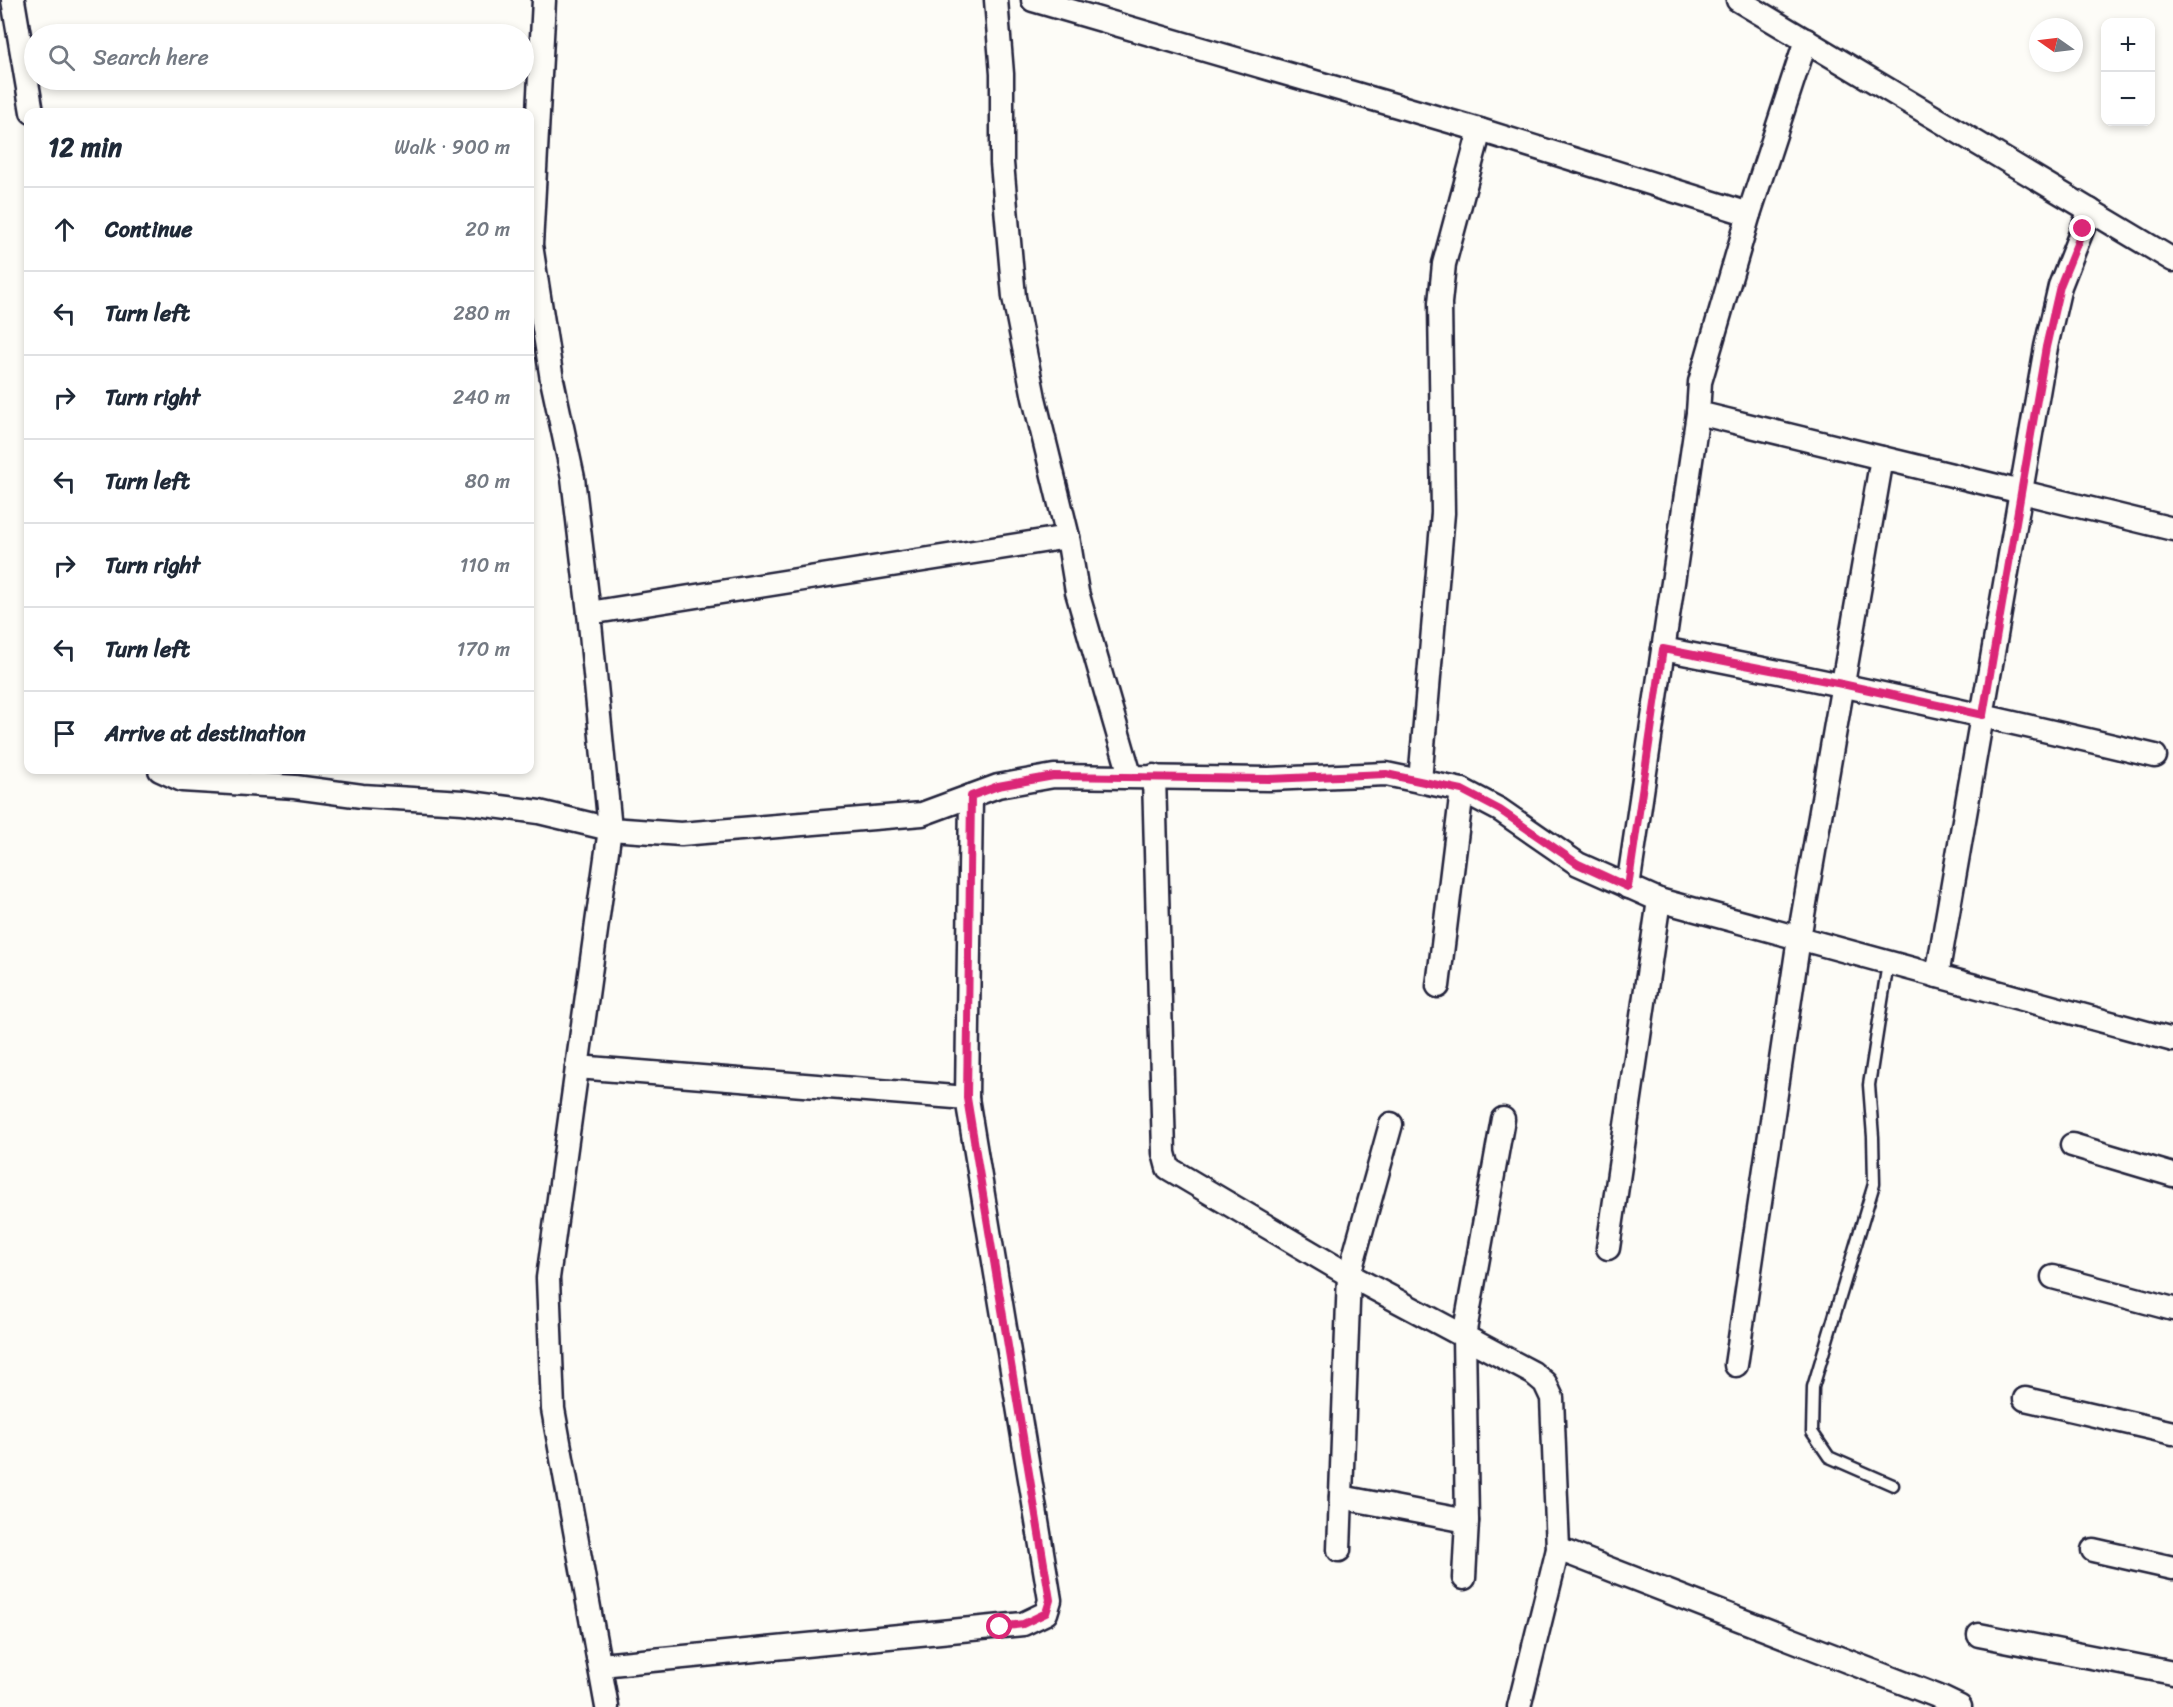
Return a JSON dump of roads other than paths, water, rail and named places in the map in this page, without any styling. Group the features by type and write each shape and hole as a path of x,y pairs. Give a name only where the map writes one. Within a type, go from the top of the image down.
{"street":[{"path":"13,0 24,65"},
{"path":"534,188 544,0"},
{"path":"996,0 1002,74 1002,163 1014,297 1034,398 1068,537 1077,592 1130,776"},
{"path":"1033,0 1480,130 1749,214"},
{"path":"1738,0 2173,260"},
{"path":"1628,887 1698,413 1700,382 1749,214 1806,40"},
{"path":"28,90 31,108"},
{"path":"1420,781 1443,513 1440,303 1444,264 1480,130"},
{"path":"1936,976 2046,347 2060,286 2090,210"},
{"path":"534,264 552,380 573,478 610,829 548,1278 553,1409 607,1707"},
{"path":"1698,413 2173,530"},
{"path":"1736,1365 1798,938 1882,458"},
{"path":"589,613 1068,537"},
{"path":"1663,649 1842,684 2155,756"},
{"path":"169,774 182,780 295,787 362,796 463,802 539,812 610,829 681,834 922,814 998,786 1054,776 1269,779 1386,774 1462,790 1500,810 1578,864 1659,900 2173,1040"},
{"path":"1154,776 1164,1153 1168,1168 1349,1275 1533,1373 1545,1383 1552,1398 1558,1549 1519,1707"},
{"path":"1438,986 1462,790"},
{"path":"601,1665 1023,1624 1046,1613 1050,1600 967,1098 971,796"},
{"path":"1608,1248 1659,900"},
{"path":"577,1067 967,1098"},
{"path":"1464,1578 1467,1521 1464,1336 1503,1119"},
{"path":"1339,1550 1349,1275 1391,1124"},
{"path":"2072,1145 2173,1175"},
{"path":"2053,1276 2173,1309"},
{"path":"2025,1399 2173,1433"},
{"path":"1341,1497 1467,1521"},
{"path":"1558,1549 1937,1696 1960,1707"},
{"path":"2093,1550 2173,1568"},
{"path":"1979,1635 2173,1673"}],"lane":[{"path":"1888,963 1869,1085 1874,1184 1813,1387 1812,1432 1829,1457 1893,1485"}]}
